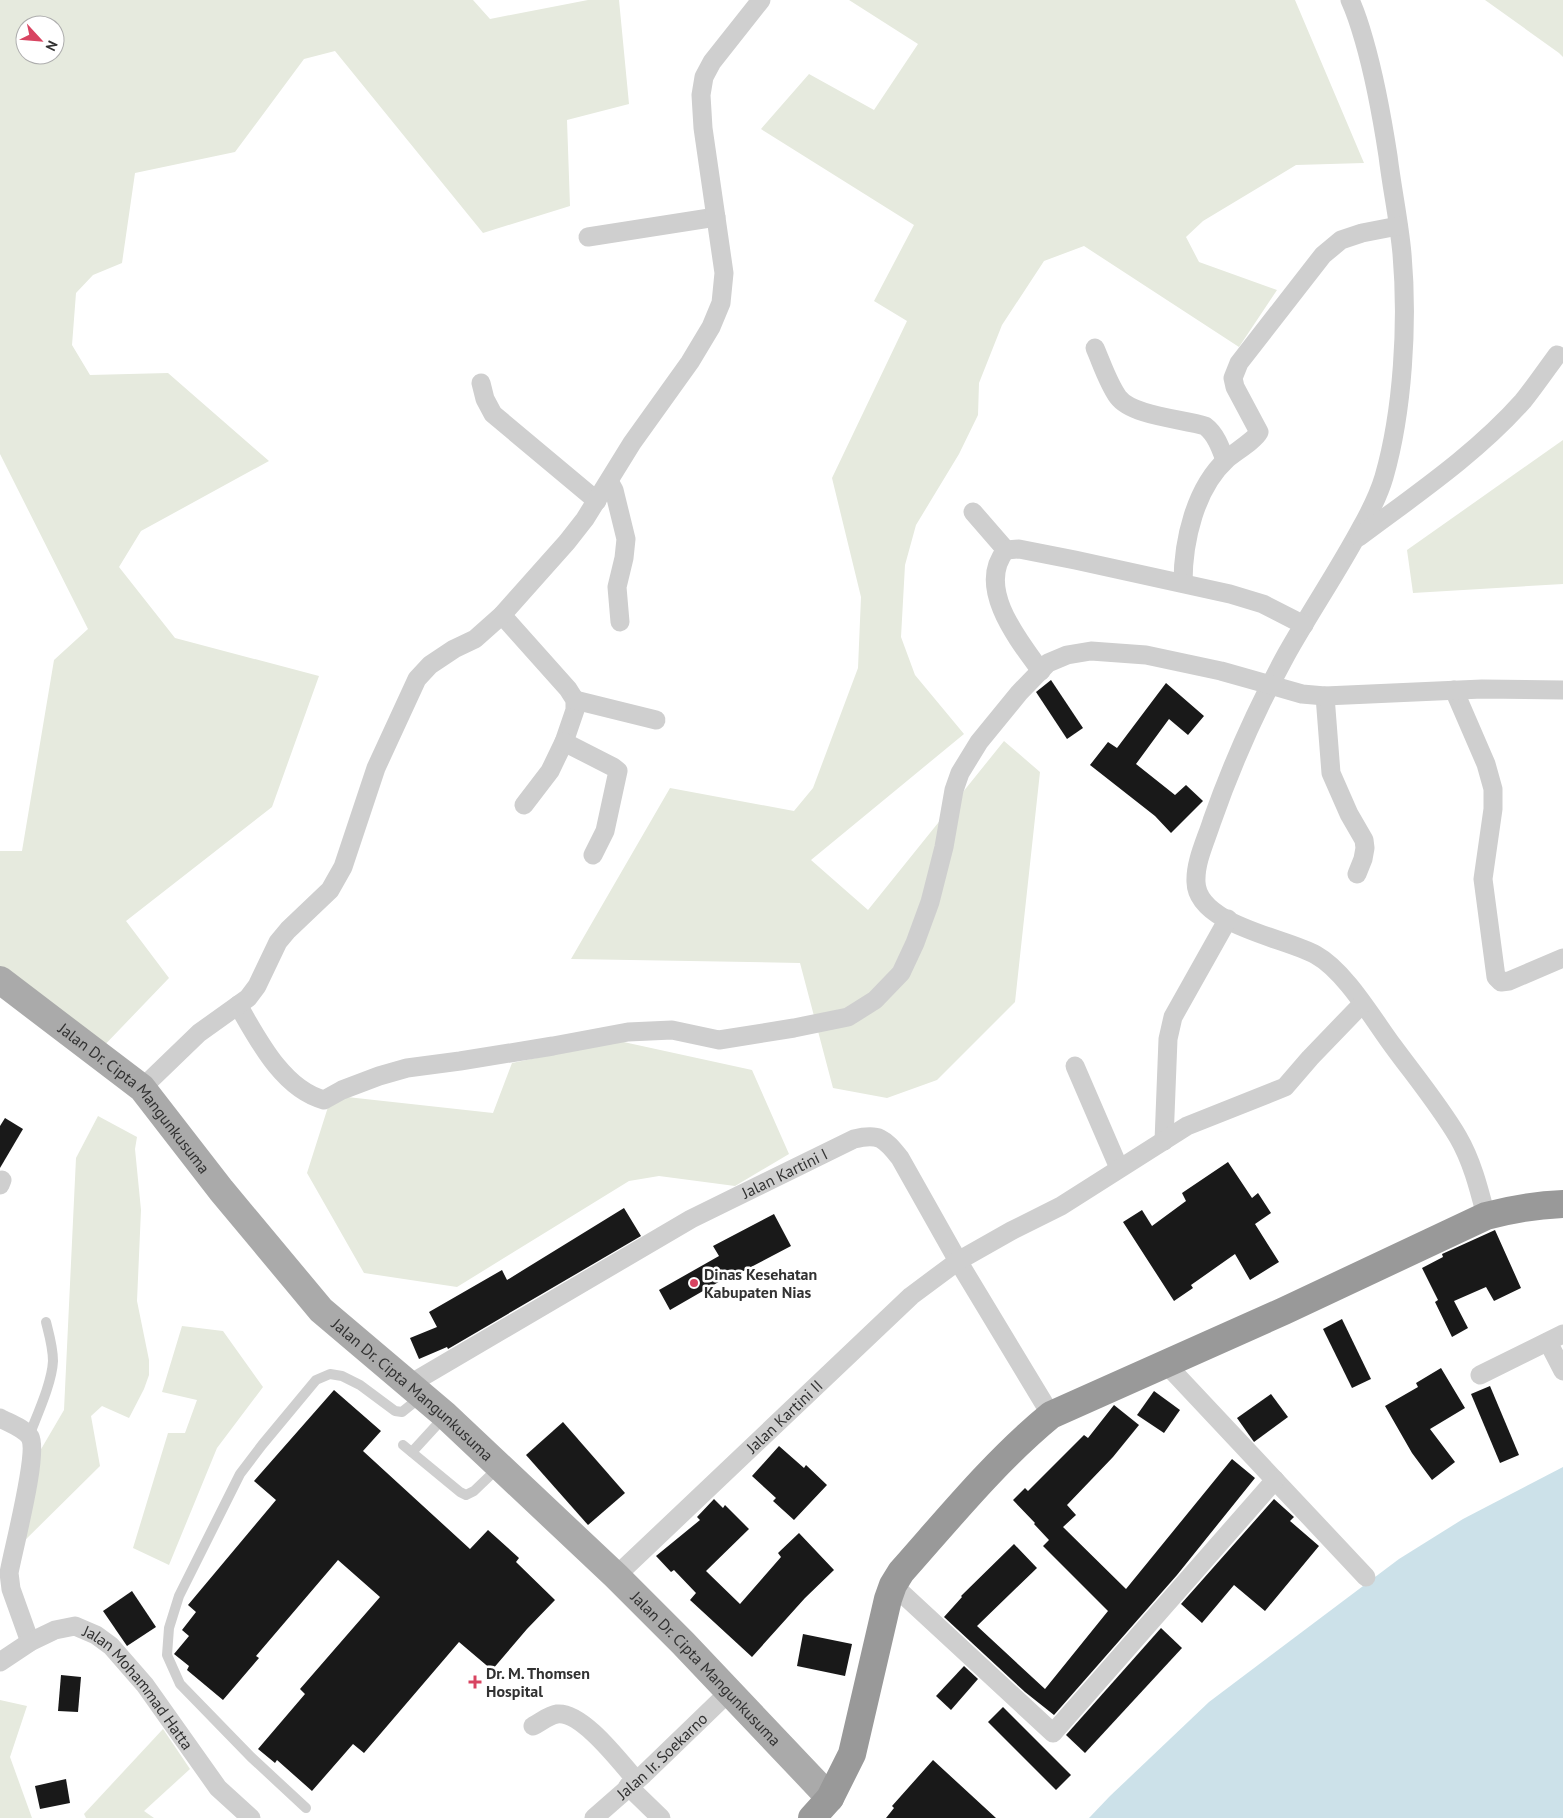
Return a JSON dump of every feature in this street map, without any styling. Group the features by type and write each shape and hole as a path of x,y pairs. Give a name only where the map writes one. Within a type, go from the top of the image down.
{"highway":[{"path":"812,1818 830,1798 852,1754 888,1599 900,1572 994,1469 1035,1428 1051,1415 1284,1311 1486,1216 1516,1208 1563,1204"}],"main road":[{"name":"Jalan Dr. Cipta Mangunkusuma","path":"0,980 142,1088 221,1190 321,1310 445,1415 616,1576 830,1798"}],"street":[{"path":"142,1088 199,1033 248,998 257,986 278,942 330,890 344,867 376,768 418,678 430,665 454,649 474,640 502,616 567,542 585,519 610,481 632,442 690,362 711,327 720,303 724,273 703,128 701,96 704,77 712,62 761,0"},
{"path":"1350,0 1355,10 1371,62 1383,121 1398,226 1404,290 1398,413 1384,479 1375,501 1354,541 1304,624 1248,730 1222,791 1198,862 1195,883 1198,894 1204,903 1215,912 1258,933 1317,955 1332,966 1362,1004 1459,1139 1475,1176 1486,1216"},
{"path":"588,237 716,217"},
{"path":"1183,583 1186,549 1198,504 1208,482 1226,460 1247,442 1256,438 1259,432 1235,387 1233,378 1239,363 1323,255 1341,240 1362,233 1398,226"},
{"path":"1095,348 1113,389 1118,398 1125,404 1152,414 1205,426 1220,446 1226,460"},
{"path":"1354,541 1450,468 1498,426 1523,400 1557,355"},
{"path":"481,384 485,399 494,414 597,501"},
{"path":"610,481 626,539 624,558 617,587 620,622"},
{"path":"972,512 1006,550 1019,550 1230,594 1263,604 1304,624"},
{"path":"1006,550 1001,556 996,569 995,583 999,604 1018,640 1041,671"},
{"path":"502,616 568,690 574,700 575,710 564,742 550,771 524,805"},
{"path":"238,1005 266,1053 284,1074 312,1097 324,1100 342,1090 407,1068 553,1046 628,1032 672,1030 719,1040 848,1017 875,1000 901,973 915,943 930,902 944,847 954,790 960,773 978,742 1019,693 1048,663 1067,655 1092,651 1146,655 1221,671 1302,694 1325,696 1454,690 1563,690"},
{"path":"1454,690 1486,764 1494,789 1483,879 1496,977 1501,982 1509,981 1563,958"},
{"path":"1325,696 1331,773 1349,814 1364,840 1363,859 1357,874"},
{"path":"574,700 656,720"},
{"path":"564,742 618,771 605,831 593,855"},
{"path":"1164,1141 1169,1029 1178,1008 1228,919"},
{"name":"Jalan Kartini II","path":"616,1576 911,1296 958,1261 1061,1206 1187,1126 1285,1087 1362,1004"},
{"path":"1075,1066 1119,1168"},
{"name":"Jalan Kartini I","path":"416,1390 691,1219 854,1139 869,1135 880,1137 889,1144 900,1158 958,1261 1051,1415"},
{"path":"1480,1375 1555,1338 1563,1371"},
{"path":"1166,1364 1366,1577"},
{"path":"0,1418 30,1436 32,1448 30,1468 9,1574 11,1589 30,1642"},
{"path":"893,1585 1053,1733 1275,1480"},
{"name":"Jalan Mohammad Hatta","path":"0,1662 30,1642 55,1630 75,1626 96,1635 111,1646 145,1685 218,1788 251,1818"},
{"name":"Jalan Ir. Soekarno","path":"594,1818 729,1692"},
{"path":"533,1726 551,1715 560,1713 574,1717 587,1726 661,1818"}],"lane":[{"path":"30,1436 46,1391 53,1362 46,1322"},
{"path":"306,1808 251,1757 180,1684 167,1655 169,1628 179,1596 240,1474 262,1444 316,1380 330,1374 342,1376 360,1385 383,1403 399,1412 402,1412 416,1390"},
{"path":"412,1452 445,1415"},
{"path":"403,1445 466,1495 474,1491 499,1466"}],"shaded area":[{"path":"0,0 473,0 490,19 588,0 619,0 629,104 567,120 570,206 483,233 335,51 304,59 235,152 135,173 122,263 93,275 76,293 72,345 90,375 168,373 269,461 141,531 119,567 175,638 319,676 272,807 126,921 169,978 97,1053 0,980 0,851 22,851 54,660 88,629 0,454"},
{"path":"849,0 1295,0 1364,163 1296,165 1203,221 1186,237 1199,262 1277,290 1239,347 1084,246 1044,261 1002,325 979,383 978,415 959,454 916,525 905,565 901,637 915,675 964,734 811,860 868,910 1004,741 1040,772 1015,1002 937,1080 887,1098 833,1088 800,963 571,959 670,788 794,811 813,788 858,668 861,597 832,478 907,321 874,301 914,225 761,129 809,74 874,110 918,44"},
{"path":"1485,0 1563,0 1563,57 1559,53"},
{"path":"1563,440 1563,584 1413,593 1407,550"},
{"path":"619,1041 752,1070 789,1154 735,1186 659,1176 629,1181 457,1287 364,1273 307,1173 328,1107 347,1097 493,1113 512,1063"},
{"path":"98,1116 137,1137 135,1149 141,1210 137,1301 149,1360 149,1375 129,1418 102,1406 91,1416 100,1466 12,1553 30,1468 64,1410 76,1158"},
{"path":"182,1326 223,1331 263,1387 217,1448 169,1565 133,1548 168,1433 185,1433 197,1400 162,1392"},
{"path":"0,1700 27,1706 10,1757 32,1818 0,1818"},
{"path":"163,1729 190,1769 144,1811 154,1818 86,1818 84,1814"}],"water":[{"path":"1563,1467 1563,1818 1089,1818 1209,1702 1399,1559 1463,1519"}],"building":[{"path":"1051,680 1083,728 1067,739 1036,692"},
{"path":"1166,683 1204,716 1188,735 1169,719 1136,764 1175,795 1186,785 1203,801 1171,833 1155,816 1090,765 1108,742 1117,748"},
{"path":"5,1118 23,1129 0,1168 0,1126"},
{"path":"1228,1162 1252,1198 1258,1193 1271,1213 1255,1224 1279,1262 1250,1280 1235,1254 1191,1285 1193,1288 1174,1301 1123,1222 1142,1210 1152,1226 1186,1201 1182,1193"},
{"path":"624,1208 641,1236 448,1349 447,1347 419,1359 410,1338 437,1327 429,1312 502,1270 507,1280"},
{"path":"774,1214 791,1246 730,1278 729,1276 670,1310 659,1290 719,1256 713,1246"},
{"path":"1495,1230 1521,1288 1494,1301 1486,1287 1454,1301 1468,1328 1452,1337 1435,1302 1438,1300 1422,1268 1443,1257 1442,1254"},
{"path":"1342,1319 1371,1379 1352,1388 1323,1329"},
{"path":"1441,1368 1465,1408 1430,1429 1455,1462 1432,1480 1412,1453 1385,1406 1418,1387 1416,1383"},
{"path":"1490,1386 1519,1455 1500,1463 1471,1394"},
{"path":"334,1390 381,1431 363,1451 470,1549 488,1530 519,1558 516,1562 555,1600 492,1670 459,1642 364,1753 353,1744 312,1791 277,1760 275,1763 258,1749 305,1694 300,1689 380,1597 338,1560 256,1656 259,1658 223,1700 187,1670 189,1666 174,1654 189,1636 182,1630 196,1612 188,1605 276,1500 254,1481"},
{"path":"1154,1391 1180,1410 1164,1433 1137,1415"},
{"path":"1271,1394 1288,1417 1254,1442 1237,1418"},
{"path":"1114,1405 1139,1425 1113,1457 1067,1505 1076,1515 1063,1527 1126,1589 1232,1459 1255,1478 1177,1575 1054,1715 1025,1692 944,1617 961,1596 1014,1544 1037,1568 977,1626 1045,1689 1108,1611 1043,1546 1049,1540 1013,1500 1025,1488 1028,1491 1084,1435 1088,1438"},
{"path":"563,1422 625,1493 588,1525 526,1455"},
{"path":"779,1446 804,1468 806,1465 827,1485 794,1520 773,1501 776,1498 752,1476"},
{"path":"714,1499 723,1508 725,1505 749,1529 706,1571 740,1604 781,1557 778,1553 799,1533 834,1570 805,1598 752,1657 690,1600 696,1593 674,1570 671,1572 656,1556 700,1520 697,1517"},
{"path":"1274,1499 1294,1517 1290,1521 1319,1546 1265,1611 1234,1585 1202,1623 1181,1604"},
{"path":"132,1591 156,1627 127,1646 103,1611"},
{"path":"1161,1628 1182,1648 1085,1753 1066,1735"},
{"path":"803,1634 852,1644 845,1676 797,1666"},
{"path":"964,1666 978,1679 951,1710 936,1696"},
{"path":"61,1675 81,1677 78,1712 58,1711"},
{"path":"1003,1707 1071,1775 1056,1790 988,1722"},
{"path":"933,1760 996,1818 886,1818 894,1808 892,1806"},
{"path":"66,1779 70,1803 40,1809 35,1786"}],"place":[{"name":"Dinas Kesehatan Kabupaten Nias","path":"694,1283"},
{"name":"Dr. M. Thomsen Hospital","path":"475,1682"}]}
